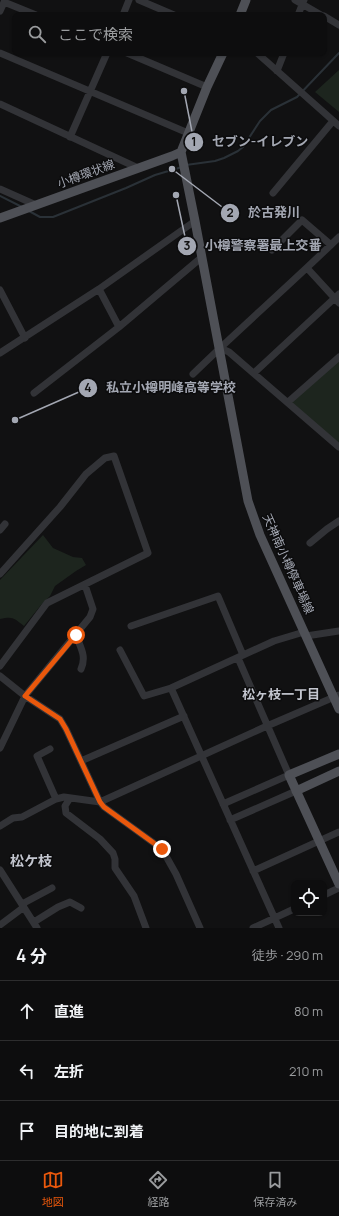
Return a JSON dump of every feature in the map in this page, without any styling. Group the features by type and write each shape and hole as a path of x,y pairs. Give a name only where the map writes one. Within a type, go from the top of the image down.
{"main road":[{"path":"241,12 246,0"},
{"path":"181,156 188,133 206,87 222,56"},
{"name":"小樽環状線","path":"0,218 172,156 181,156"},
{"name":"天神南小樽停車場線","path":"181,156 220,348 248,501 260,535 305,634 336,697 339,709"},
{"path":"339,754 289,775 339,884"},
{"path":"296,790 339,771"}],"street":[{"path":"124,12 129,0"},
{"path":"139,0 167,12"},
{"path":"295,0 303,2 317,12"},
{"path":"0,12 4,1 29,12"},
{"path":"299,12 303,2"},
{"path":"327,18 339,25"},
{"path":"0,53 188,133"},
{"path":"70,137 106,56"},
{"path":"134,56 206,87"},
{"path":"260,56 336,123 273,193"},
{"path":"277,71 283,56"},
{"path":"0,104 138,168"},
{"path":"0,189 33,206"},
{"path":"272,250 302,220 331,245"},
{"path":"0,352 25,338 99,289 195,221"},
{"path":"193,374 339,237"},
{"path":"34,393 120,327 202,257"},
{"path":"254,373 338,298 307,268"},
{"path":"99,289 120,327"},
{"path":"0,290 25,338"},
{"path":"220,348 229,352 339,447"},
{"path":"288,402 339,358"},
{"path":"0,574 60,507 86,474 105,458 114,456 148,553 47,603 0,666"},
{"path":"310,543 339,521"},
{"path":"0,530 5,524"},
{"path":"0,748 25,696 90,618 94,609 85,584"},
{"path":"132,626 218,596 267,726 289,775 223,804"},
{"path":"120,650 144,696 171,688 274,641 305,634 339,631"},
{"path":"76,635 84,658 81,669"},
{"path":"0,676 25,696 60,719 100,802 104,807 162,849 176,874 200,928"},
{"path":"171,688 279,928"},
{"path":"0,826 13,818 22,817 56,799 64,797 100,802 267,726 336,697"},
{"path":"81,761 184,716"},
{"path":"50,750 37,756 56,799"},
{"path":"230,820 296,790"},
{"path":"70,798 65,806 66,813 100,839 114,853 115,868 134,896 146,928"},
{"path":"253,871 339,832"},
{"path":"0,870 35,925 58,907 70,902 81,908"},
{"path":"0,925 23,905 52,888"},
{"path":"327,894 339,888"},
{"path":"253,928 291,910"}],"shaded area":[{"path":"339,70 339,112 315,92"},
{"path":"339,359 339,443 288,402"},
{"path":"43,535 53,548 73,557 82,558 86,565 55,586 50,596 24,626 13,618 0,619 0,580"}],"waterway":[{"path":"186,165 215,161 238,151 243,147 260,121 271,110 297,97 339,53"},
{"path":"29,211 40,217 53,217 155,175 182,167"},
{"path":"0,196 22,207"}],"place":[{"name":"セブン-イレブン","path":"184,91"},
{"name":"於古発川","path":"172,169"},
{"name":"小樽警察署最上交番","path":"176,195"},
{"name":"私立小樽明峰高等学校","path":"15,420"}],"district":[{"name":"松ヶ枝一丁目","path":"281,694"},
{"name":"松ケ枝","path":"31,861"}],"route":[{"path":"76,635 25,696 60,719 100,802 104,807 124,820 162,849"}]}
